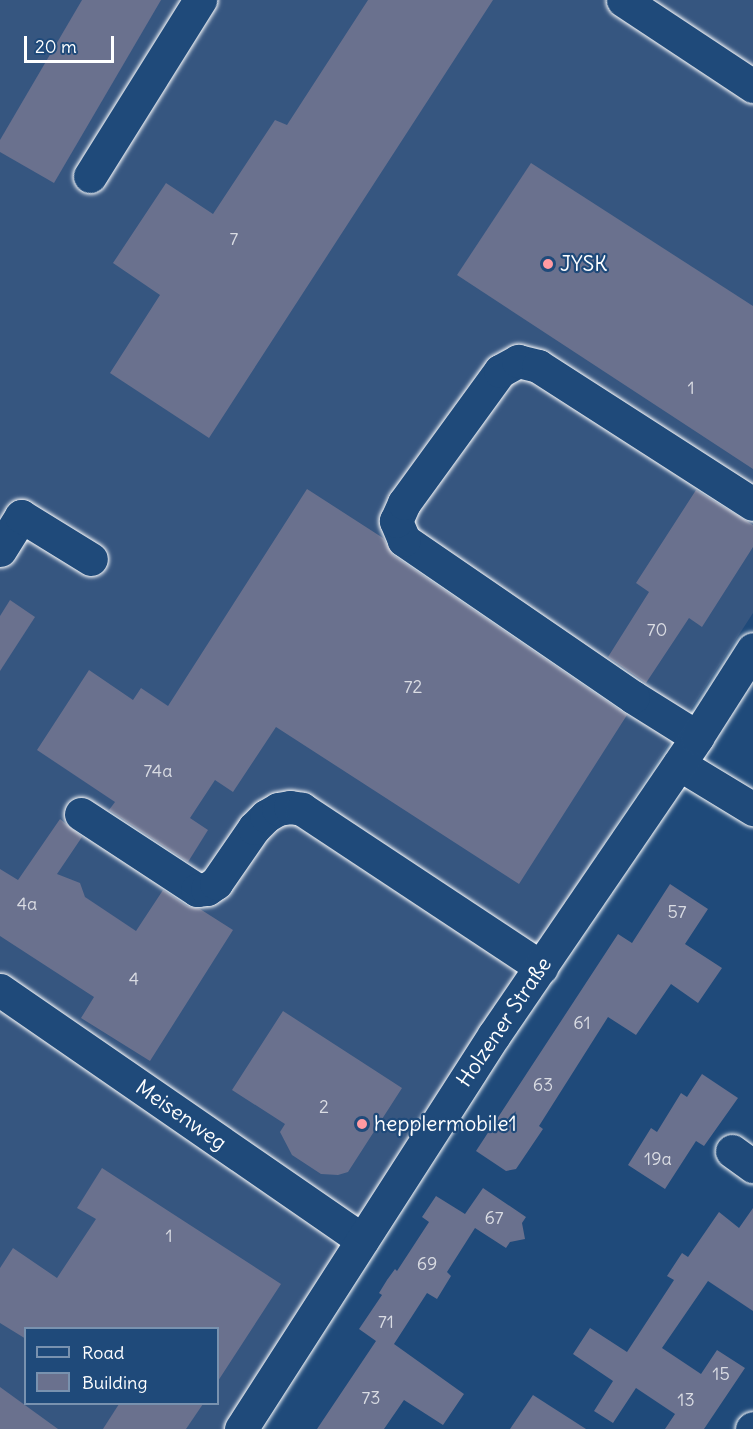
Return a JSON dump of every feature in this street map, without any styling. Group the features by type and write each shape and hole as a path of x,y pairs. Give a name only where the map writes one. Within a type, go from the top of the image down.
{"street":[{"path":"90,177 200,0"},
{"path":"623,0 753,86"},
{"path":"697,737 633,697 404,540 396,521 404,503 500,371 518,361 538,366 753,504"},
{"path":"0,550 21,516 91,559"},
{"name":"Holzener Straße","path":"242,1429 362,1240 541,967 697,737 753,649"},
{"path":"679,764 753,808"},
{"path":"81,814 196,890 207,889 216,883 254,828 266,816 278,809 290,807 302,809 541,967"},
{"name":"Meisenweg","path":"0,990 362,1240"}],"shaded area":[{"path":"0,0 753,0 753,613 226,1429 0,1429"}],"building":[{"path":"82,0 161,0 54,183 0,152 0,140"},
{"path":"368,0 493,0 209,438 110,373 160,295 113,263 166,183 213,214 275,120 287,125"},
{"path":"531,163 753,306 753,469 457,275"},
{"path":"307,489 383,538 393,555 627,715 519,884 276,727 233,792 215,780 190,818 208,830 188,862 109,810 115,802 37,750 89,670 133,700 141,688 168,706"},
{"path":"696,490 753,525 753,547 702,627 689,618 646,683 608,657 649,592 636,583"},
{"path":"10,600 35,617 0,671 0,616"},
{"path":"60,819 82,837 57,874 80,883 85,897 136,931 163,890 187,906 200,909 233,930 150,1061 81,1018 94,997 0,936 0,869 18,880"},
{"path":"670,884 708,909 685,944 722,968 698,1003 671,984 636,1035 608,1017 539,1126 543,1129 516,1169 506,1171 476,1151 618,934 632,943"},
{"path":"283,1011 402,1088 348,1172 338,1175 321,1174 292,1155 280,1132 285,1124 232,1090"},
{"path":"702,1074 738,1098 704,1146 696,1141 665,1189 628,1165 651,1128 657,1132 681,1093 687,1097"},
{"path":"102,1168 281,1284 219,1379 219,1327 24,1327 24,1338 0,1323 0,1268 13,1248 57,1278 96,1219 77,1208"},
{"path":"483,1188 526,1217 522,1223 525,1239 510,1242 506,1248 475,1228 447,1272 451,1276 437,1299 427,1293 394,1344 464,1394 443,1425 404,1400 384,1429 317,1429 376,1341 359,1329 382,1295 379,1293 387,1280 395,1269 397,1271 429,1222 422,1217 436,1196 465,1214"},
{"path":"753,1208 753,1311 708,1281 662,1348 701,1374 717,1350 745,1368 704,1429 665,1429 675,1414 636,1388 613,1423 594,1411 613,1381 573,1354 590,1328 627,1352 674,1280 667,1276 682,1253 688,1257 719,1212 739,1228"},
{"path":"0,1387 58,1429 0,1429"},
{"path":"533,1395 586,1429 510,1429"},
{"path":"118,1405 202,1405 186,1429 103,1429"}],"place":[{"name":"JYSK","path":"548,264"},
{"name":"hepplermobile1","path":"362,1124"}]}
